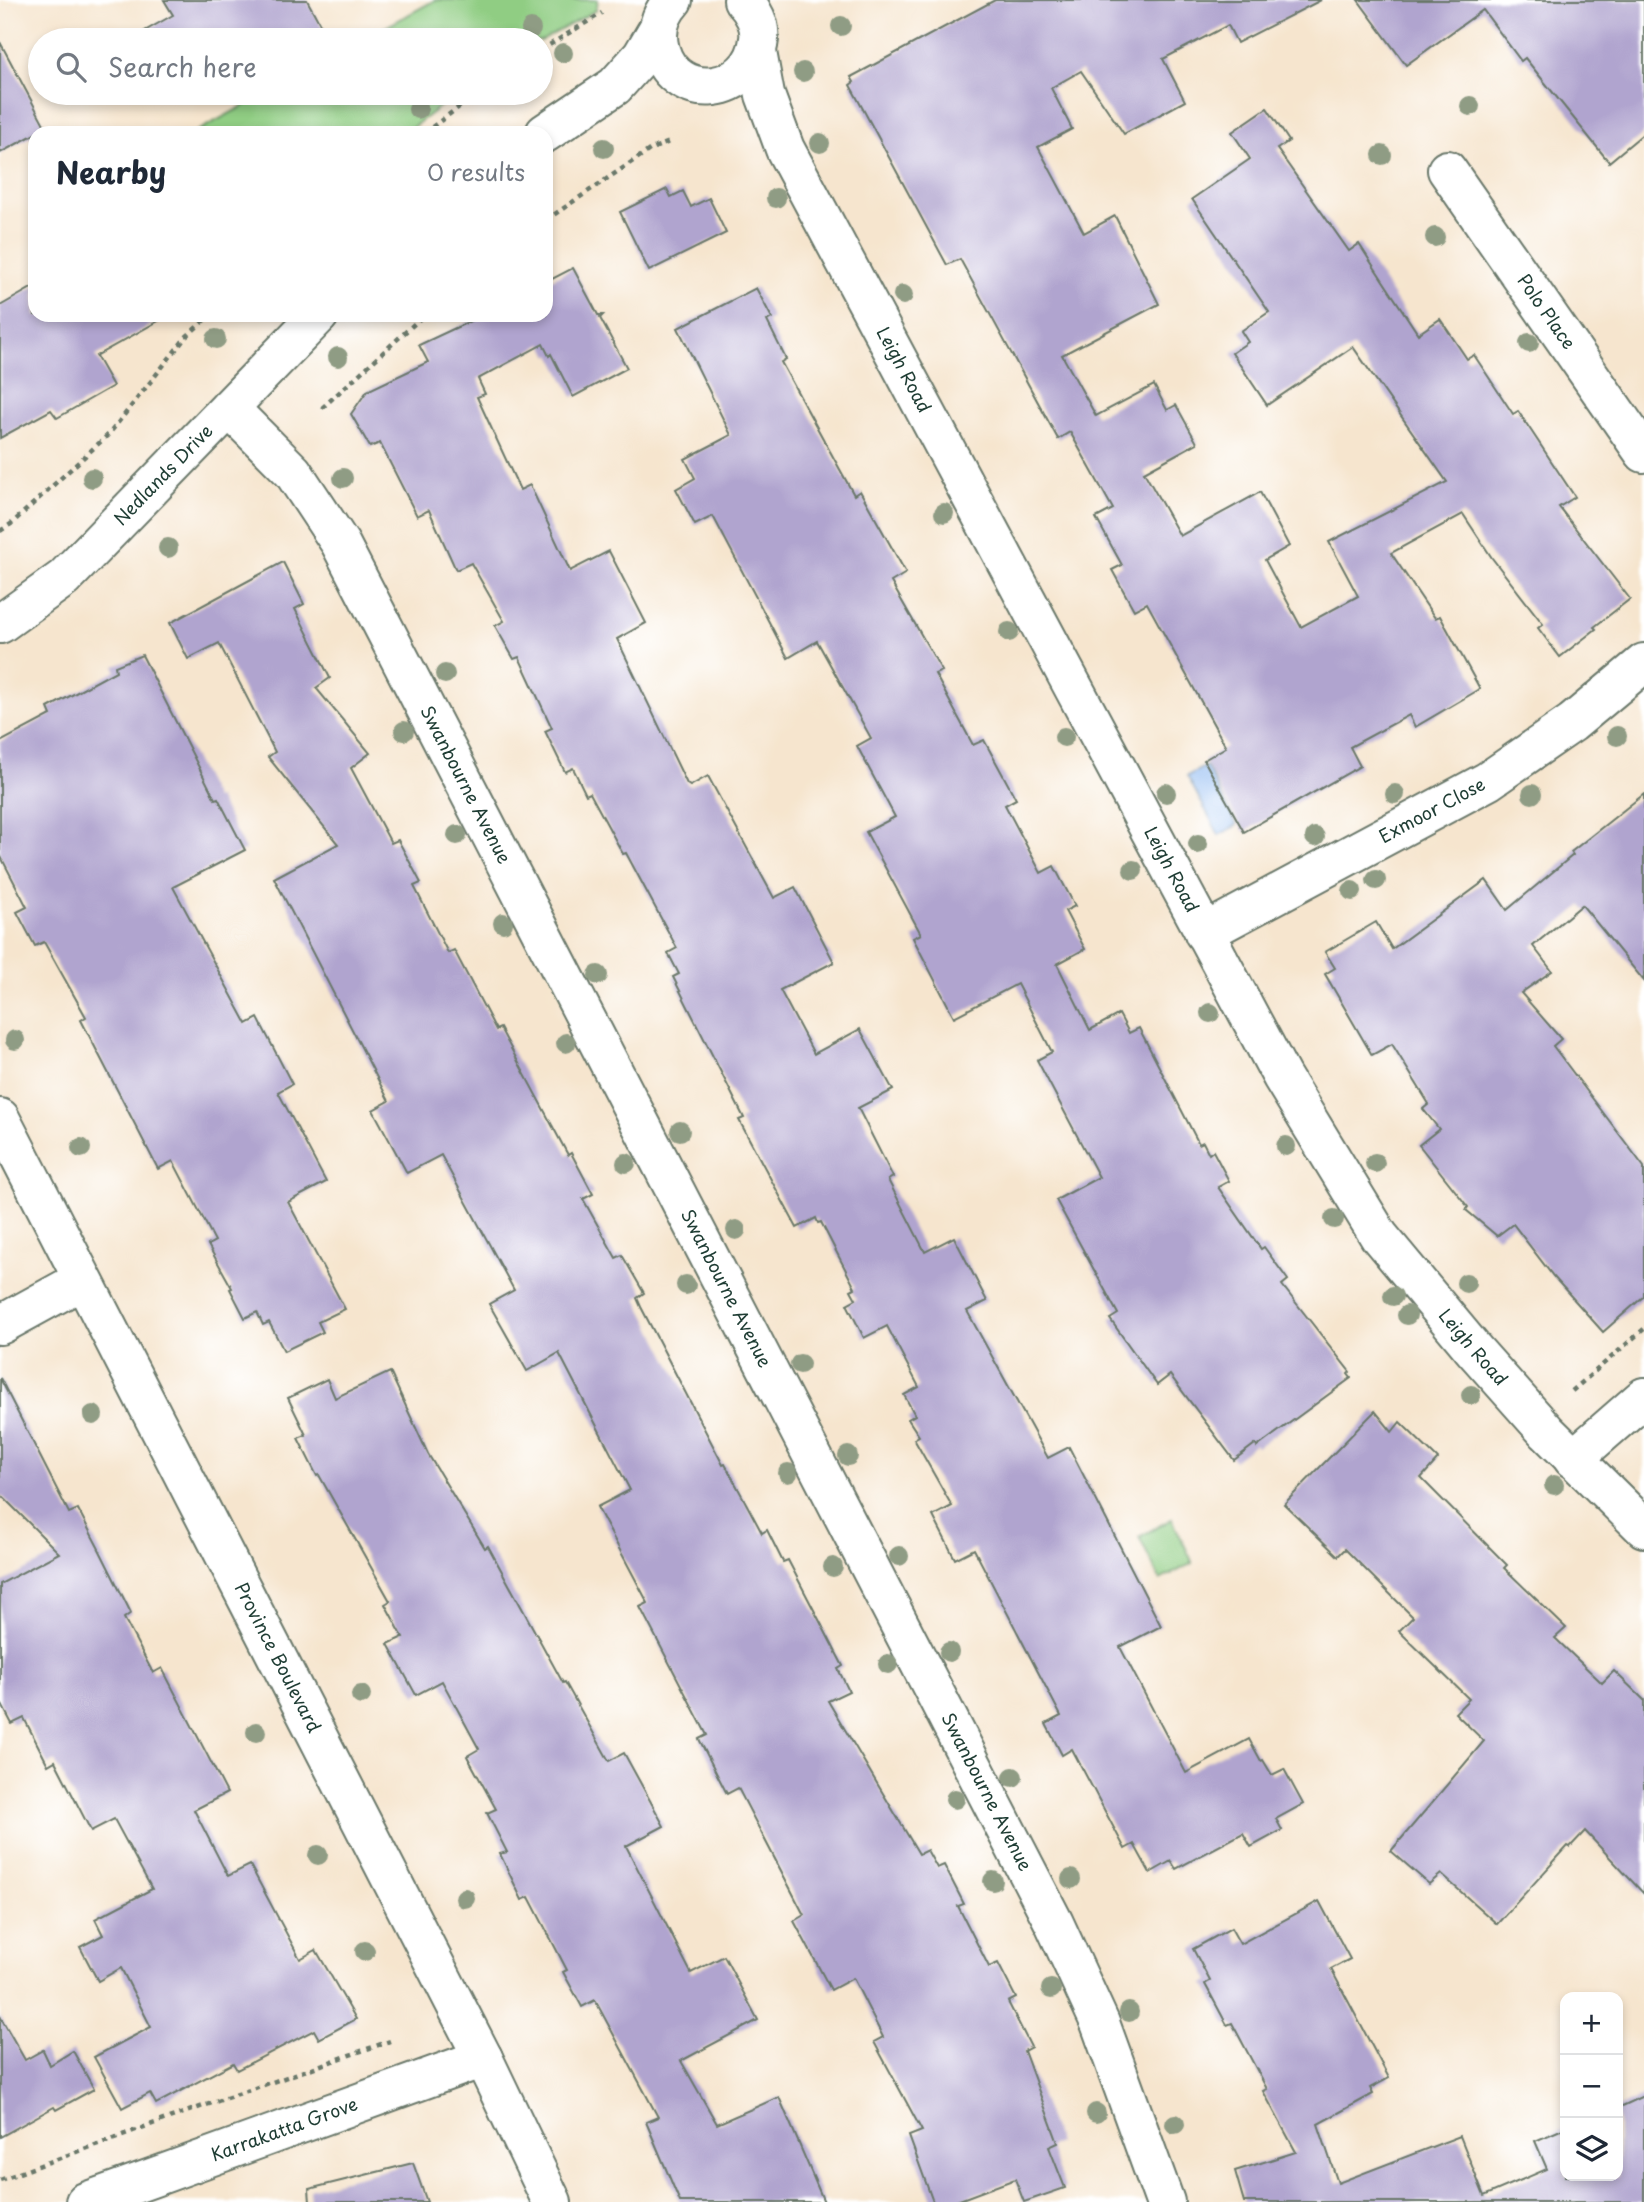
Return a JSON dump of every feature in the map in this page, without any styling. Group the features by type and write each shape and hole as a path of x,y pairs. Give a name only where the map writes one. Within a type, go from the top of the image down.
{"street":[{"name":"Leigh Road","path":"743,0 753,13 765,95 785,149 1282,1077 1379,1236 1474,1350 1573,1459 1644,1528"},
{"path":"715,87 729,83 751,65 772,12 784,0"},
{"path":"664,11 658,43 662,56 678,77"},
{"path":"553,128 615,86 642,56 664,11"},
{"name":"Leigh Road","path":"615,86 647,76 678,77 702,86 715,87 748,107 785,149"},
{"name":"Polo Place","path":"1447,170 1644,453"},
{"name":"Nedlands Drive","path":"0,624 64,578 312,322"},
{"name":"Swanbourne Avenue","path":"229,408 293,472 346,556 1055,1923 1100,2023 1164,2202"},
{"name":"Exmoor Close","path":"1204,933 1488,781 1572,723 1644,663"},
{"name":"Province Boulevard","path":"0,1118 483,2058 552,2202"},
{"path":"0,1325 82,1280"},
{"path":"1573,1459 1644,1397"},
{"name":"Karrakatta Grove","path":"85,2202 483,2058"}],"path":[{"path":"553,43 602,13"},
{"path":"433,126 462,105"},
{"path":"553,215 651,149 671,141"},
{"path":"0,531 109,434 186,337 202,322"},
{"path":"322,408 417,322"},
{"path":"1572,1391 1644,1329"},
{"path":"0,2180 390,2041"}],"green space":[{"path":"435,0 598,0 596,10 553,34 553,28 384,28"},
{"path":"245,105 442,105 414,126 207,126"},
{"path":"1172,1519 1193,1563 1160,1580 1139,1537"}],"water":[{"path":"1206,766 1237,825 1219,835 1187,776"}],"building":[{"path":"164,0 307,0 322,28 150,28 173,15"},
{"path":"995,0 1321,0 1237,43 1228,25 1163,59 1185,101 1124,134 1081,71 1051,88 1072,129 1038,147 1084,233 1115,216 1159,304 1062,355 1096,416 1154,385 1167,410 1176,405 1197,443 1144,472 1180,536 1260,492 1289,546 1265,560 1301,627 1358,596 1329,542 1447,482 1353,347 1267,405 1232,353 1248,342 1241,331 1269,312 1192,199 1250,159 1232,132 1267,108 1289,141 1277,149 1349,251 1359,244 1418,334 1440,319 1467,359 1474,355 1513,414 1518,411 1575,497 1559,507 1630,599 1560,657 1538,628 1543,624 1492,558 1463,514 1391,553 1435,618 1440,616 1480,689 1415,727 1409,715 1350,747 1360,766 1244,832 1204,760 1226,747 1147,603 1134,610 1112,570 1122,565 1096,518 1113,509 1070,432 1058,439 960,259 947,265 850,85 854,82 851,77"},
{"path":"1358,0 1644,0 1644,133 1609,162 1525,58 1521,61 1483,10 1406,65"},
{"path":"0,42 28,94 28,105 34,105 45,126 28,126 28,138 0,153"},
{"path":"667,189 671,197 683,191 691,207 709,198 726,233 649,271 620,212"},
{"path":"573,268 598,315 603,315 600,318 627,368 573,397 543,344 478,379 485,394 477,397 520,490 530,485 570,571 609,551 646,623 617,639 687,784 690,786 708,776 774,898 795,887 834,962 780,990 814,1054 860,1029 893,1090 858,1108 893,1177 888,1180 925,1252 954,1237 987,1301 967,1311 1048,1458 1069,1447 1161,1626 1120,1647 1186,1773 1249,1739 1272,1775 1284,1769 1303,1804 1276,1819 1282,1830 1251,1847 1243,1833 1176,1869 1171,1861 1150,1873 1134,1844 1125,1849 1072,1749 1062,1755 1046,1724 1061,1716 974,1549 955,1559 933,1516 952,1506 914,1439 919,1436 908,1419 915,1415 904,1395 919,1387 887,1326 864,1338 847,1304 856,1299 851,1290 855,1288 821,1222 818,1223 816,1218 797,1228 739,1120 744,1118 673,977 679,974 668,953 677,948 590,793 586,795 573,768 565,772 545,731 552,728 519,657 514,659 495,626 504,621 471,563 456,570 429,510 417,516 380,443 370,447 351,414 367,391 428,362 419,345 468,322 553,322 553,278"},
{"path":"756,288 772,318 767,321 786,359 781,362 854,495 860,491 906,573 891,582 942,671 935,674 973,745 984,740 1016,799 1005,805 1041,873 1054,866 1075,906 1065,911 1085,949 1057,964 1090,1030 1119,1014 1129,1033 1139,1028 1199,1144 1203,1142 1209,1154 1213,1151 1229,1181 1218,1187 1261,1249 1264,1247 1288,1280 1282,1285 1350,1372 1348,1374 1351,1378 1257,1447 1255,1444 1234,1460 1170,1375 1157,1385 1110,1319 1118,1314 1056,1200 1099,1177 1037,1060 1052,1052 1017,984 954,1017 913,938 921,934 866,832 895,817 857,746 871,738 817,641 788,658 713,516 695,525 676,489 695,478 685,459 731,435 678,328"},
{"path":"28,290 28,322 157,322 96,356 113,386 57,418 51,410 0,438 0,306"},
{"path":"283,562 304,604 295,609 330,678 316,688 370,753 351,768 391,843 398,840 421,883 414,886 448,953 454,950 496,1030 500,1028 568,1155 571,1153 593,1194 583,1199 616,1258 622,1255 644,1293 637,1298 641,1307 723,1465 725,1464 762,1533 767,1530 783,1562 788,1560 843,1666 838,1669 849,1691 828,1701 919,1854 927,1850 937,1868 944,1865 964,1904 958,1906 989,1967 998,1963 1016,1998 1008,2002 1031,2047 1024,2051 1058,2143 1049,2147 1065,2188 1024,2202 1015,2179 954,2202 933,2202 909,2136 922,2131 874,2042 883,2037 853,1978 831,1990 794,1921 804,1915 738,1788 727,1794 699,1739 707,1735 640,1607 648,1603 597,1507 630,1490 559,1353 527,1371 489,1304 514,1290 441,1155 407,1173 373,1110 389,1101 274,878 338,844 268,757 275,752 219,643 188,659 170,623"},
{"path":"142,655 215,799 218,798 245,850 173,887 247,1024 258,1018 292,1084 278,1092 326,1182 288,1202 345,1309 318,1322 323,1332 284,1351 269,1322 263,1325 257,1312 245,1318 208,1245 215,1241 173,1161 158,1169 81,1020 86,1017 44,942 35,946 17,912 27,907 0,855 0,742 51,715 48,708 116,671 115,666"},
{"path":"1644,794 1644,981 1582,905 1533,946 1552,971 1521,993 1561,1039 1553,1046 1644,1167 1644,1296 1603,1332 1553,1276 1513,1224 1497,1236 1466,1210 1468,1207 1419,1145 1439,1129 1423,1109 1429,1104 1392,1044 1372,1055 1325,974 1335,968 1325,952 1376,922 1392,949 1486,880 1507,910 1573,855 1571,852"},
{"path":"390,1372 428,1454 485,1548 488,1546 609,1761 624,1753 664,1826 626,1846 691,1973 724,1956 758,2020 681,2061 717,2124 779,2097 824,2202 680,2202 646,2122 658,2117 595,2000 582,2007 563,1972 567,1970 529,1897 522,1900 500,1854 507,1852 487,1813 496,1809 467,1756 479,1749 442,1681 416,1695 388,1644 403,1637 385,1604 390,1601 319,1475 317,1476 298,1438 306,1435 288,1398 327,1379 335,1398"},
{"path":"0,1378 69,1513 78,1509 98,1547 131,1613 124,1618 153,1673 162,1668 227,1793 194,1810 228,1876 250,1865 300,1959 316,1950 356,2019 319,2039 314,2030 237,2070 233,2063 156,2104 150,2093 122,2108 94,2057 151,2027 121,1968 98,1981 80,1947 103,1935 95,1919 152,1889 114,1819 91,1831 55,1761 48,1765 24,1718 12,1724 0,1701 0,1584 59,1553 0,1494"},
{"path":"1375,1411 1392,1432 1400,1422 1438,1459 1421,1478 1507,1565 1504,1568 1566,1628 1555,1638 1602,1683 1614,1671 1644,1700 1644,1894 1585,1831 1497,1924 1441,1874 1429,1884 1391,1851 1484,1741 1455,1713 1469,1699 1399,1631 1413,1617 1345,1549 1338,1556 1284,1504"},
{"path":"1319,1901 1350,1959 1331,1969 1389,2078 1370,2088 1373,2094 1318,2124 1338,2183 1460,2136 1484,2196 1547,2169 1535,2141 1560,2130 1560,2181 1623,2181 1623,2106 1644,2096 1644,2202 1244,2202 1235,2171 1296,2152 1263,2091 1267,2089 1232,2023 1227,2025 1205,1984 1210,1981 1193,1949 1231,1928 1240,1944"},
{"path":"0,2016 25,2060 43,2050 50,2065 73,2051 94,2089 56,2110 54,2107 0,2137"},
{"path":"413,2163 427,2202 310,2202 309,2189"}]}
